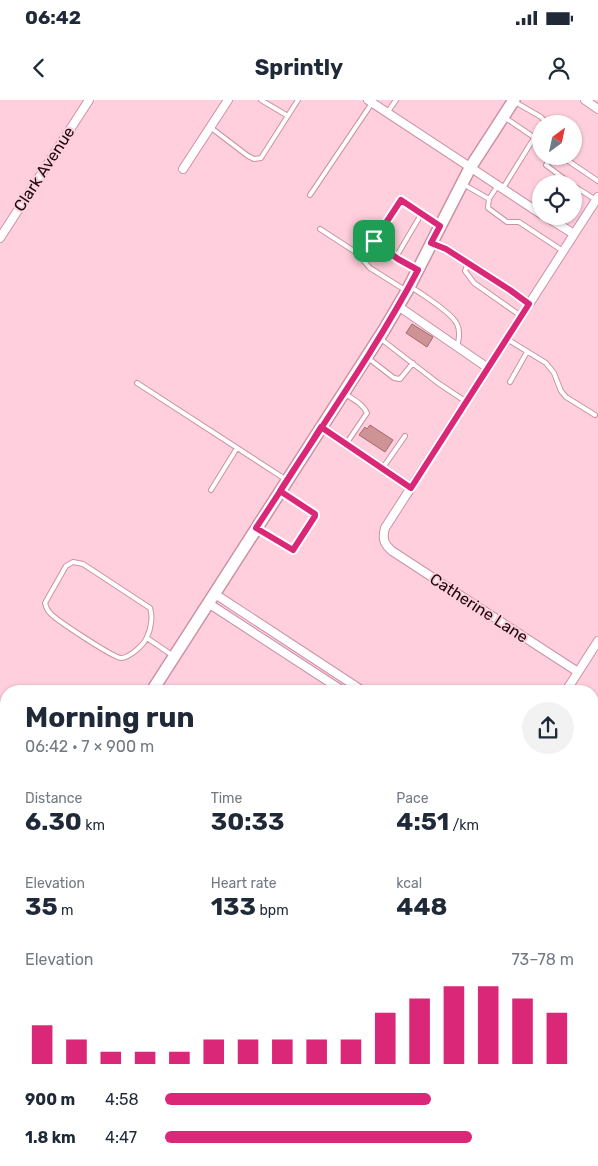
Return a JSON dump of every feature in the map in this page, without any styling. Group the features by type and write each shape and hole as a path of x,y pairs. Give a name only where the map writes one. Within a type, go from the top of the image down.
{"main road":[{"path":"156,685 398,306 470,168 514,100"}],"street":[{"name":"Clark Avenue","path":"0,238 89,100"},
{"path":"183,169 228,100"},
{"path":"585,100 598,109"},
{"path":"370,101 532,208"},
{"path":"321,427 411,488 597,199"},
{"path":"560,225 574,234"},
{"path":"431,243 446,249 529,304"},
{"path":"398,306 488,368"},
{"name":"Catherine Lane","path":"411,488 385,528 383,541 392,551 578,672"},
{"path":"212,598 281,637 354,685"},
{"path":"212,598 275,647 333,685"},
{"path":"275,647 281,637"},
{"path":"570,685 598,641"},
{"path":"330,683 336,673"}],"lane":[{"path":"261,100 288,116"},
{"path":"210,127 254,159 261,158 298,100"},
{"path":"387,113 396,100"},
{"path":"514,100 538,115"},
{"path":"310,195 370,101"},
{"path":"503,116 532,137"},
{"path":"532,141 489,199 488,208 507,222 519,222 563,251"},
{"path":"546,165 559,175"},
{"path":"574,165 598,181"},
{"path":"462,183 489,199"},
{"path":"582,191 597,199"},
{"path":"418,270 374,241 401,200 440,226"},
{"path":"396,257 422,213"},
{"path":"320,229 356,253 370,268 451,316 457,324 459,340 457,347"},
{"path":"468,263 465,270 474,284 521,316"},
{"path":"379,337 438,383 466,402"},
{"path":"507,339 546,363 554,373 566,397 595,416"},
{"path":"510,382 527,352"},
{"path":"366,357 394,378 400,379 413,363"},
{"path":"137,383 287,480"},
{"path":"343,393 359,403 365,408 367,413 346,444"},
{"path":"382,469 406,436"},
{"path":"211,490 237,448"},
{"path":"256,528 293,550 315,514 280,491"},
{"path":"73,562 83,564 150,608 152,613 147,638 127,656 117,658 50,613 45,603 66,566 73,562"},
{"path":"147,638 174,656"}],"building":[{"path":"412,324 433,337 427,347 406,333"},
{"path":"370,425 393,440 385,452 359,435 365,427 367,429"}],"route":[{"path":"374,241 398,259 418,270 384,330 321,427 280,491 315,514 293,550 256,528 321,427 411,488 529,304 446,249 431,243 440,226 401,200 374,241"}]}
